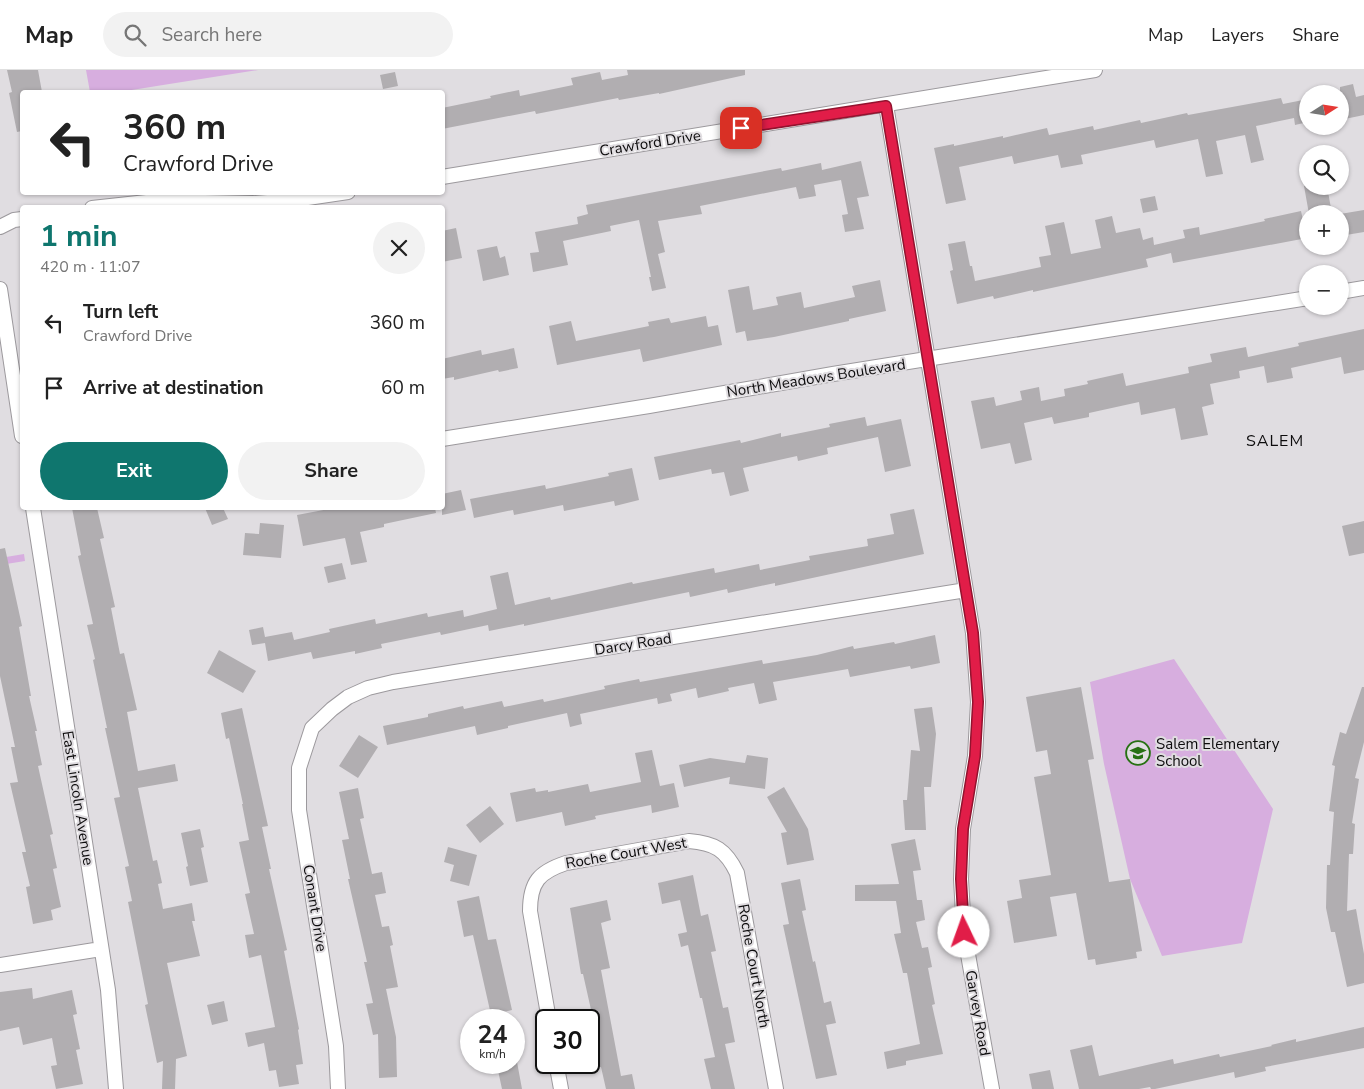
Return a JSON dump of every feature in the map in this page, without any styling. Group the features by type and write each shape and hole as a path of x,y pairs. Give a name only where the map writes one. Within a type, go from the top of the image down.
{"street":[{"name":"Crawford Drive","path":"445,177 886,106 1095,70"},
{"name":"Garvey Road","path":"886,106 973,633 978,702 975,756 963,829 961,879 964,932 992,1089"},
{"path":"119,205 156,201 253,205 328,195"},
{"path":"0,227 20,219"},
{"path":"1349,290 1364,288"},
{"path":"0,289 20,423"},
{"name":"North Meadows Boulevard","path":"445,440 1299,299"},
{"name":"East Lincoln Avenue","path":"33,510 101,949 109,1007 116,1089"},
{"name":"Darcy Road","path":"312,728 348,697 368,688 394,682 966,590"},
{"name":"Conant Drive","path":"312,728 298,768 298,810 336,1046 338,1089"},
{"name":"Roche Court West","path":"547,1009 530,911 530,895 536,881 548,868 566,863 689,841 705,842 719,850"},
{"name":"Roche Court North","path":"719,850 730,860 737,873 776,1089"},
{"path":"0,964 101,949"},
{"path":"558,1074 561,1089"}],"shaded area":[{"path":"86,70 258,70 132,90 90,90"},
{"path":"24,554 25,561 0,565 0,558"},
{"path":"1174,659 1273,809 1242,943 1162,956 1130,879 1104,764 1090,682"}],"building":[{"path":"7,70 38,70 42,90 20,90 20,131 17,132 9,93 12,92"},
{"path":"627,70 745,70 745,75 659,94 619,100 618,98 536,114 535,111 445,128 445,107 519,90 520,96 573,85 571,78 600,72 602,80 628,75"},
{"path":"395,72 398,86 383,89 380,75"},
{"path":"1353,84 1356,97 1364,95 1364,115 1349,118 1349,85"},
{"path":"1281,98 1283,104 1299,101 1299,124 1295,125 1294,118 1256,126 1264,160 1251,163 1245,135 1216,141 1223,174 1206,177 1198,139 1156,148 1154,140 1081,155 1083,164 1061,168 1058,155 1014,164 1012,156 959,167 966,200 946,204 934,148 1003,136 1003,138 1047,128 1049,135 1093,126 1094,130 1140,120 1141,123 1187,113 1188,115"},
{"path":"861,161 869,196 857,198 864,229 845,232 842,215 848,214 841,180 814,185 816,196 799,199 796,187 700,206 702,214 658,221 665,252 658,254 666,288 652,291 649,277 651,277 639,220 610,226 611,231 563,241 568,265 533,272 530,253 539,252 535,232 578,224 577,217 588,214 586,205 781,168 782,171 821,163 822,170"},
{"path":"1306,195 1329,195 1330,205 1307,205"},
{"path":"1155,196 1158,210 1143,213 1140,199"},
{"path":"1364,210 1364,232 1349,234 1349,212"},
{"path":"1299,211 1299,239 1173,263 1171,253 1146,259 1148,267 1033,292 1033,290 994,299 993,296 957,304 950,271 953,270 948,244 965,241 975,281 1041,267 1039,257 1051,255 1045,226 1064,222 1071,254 1101,248 1095,220 1112,216 1116,233 1140,228 1143,240 1153,237 1154,245 1185,238 1183,230 1199,227 1200,235 1265,221 1264,219"},
{"path":"456,228 462,258 445,261 445,230"},
{"path":"497,246 500,258 505,256 509,275 483,281 477,250"},
{"path":"880,280 886,311 849,319 849,321 747,341 745,331 736,333 728,290 749,286 753,310 778,305 776,297 801,292 804,308 855,297 852,286"},
{"path":"706,316 708,327 718,325 722,345 643,362 640,349 557,365 549,326 571,321 576,341 649,326 648,322 669,318 671,323"},
{"path":"1364,329 1364,370 1344,374 1341,357 1291,368 1293,378 1267,383 1264,366 1239,371 1240,378 1210,384 1214,404 1202,407 1208,435 1181,440 1175,408 1141,415 1139,402 1089,413 1089,417 1054,424 1052,417 1024,423 1032,460 1015,464 1010,443 981,449 971,401 994,397 996,406 1022,400 1020,391 1039,387 1041,401 1065,396 1064,389 1088,384 1087,381 1123,373 1126,386 1189,373 1188,367 1212,362 1210,354 1246,347 1248,357 1299,346 1298,343"},
{"path":"514,348 518,368 499,372 498,370 454,380 454,377 445,378 445,358 481,350 482,355"},
{"path":"865,417 867,426 901,419 911,466 885,472 878,437 827,448 828,454 798,461 797,456 743,468 749,491 730,496 724,472 712,474 711,469 659,480 654,457 740,440 741,443 781,433 781,437 830,427 829,424"},
{"path":"632,468 639,500 615,506 614,501 564,511 563,505 514,515 513,510 474,518 470,499 545,485 546,489 609,476 608,473"},
{"path":"461,490 466,510 442,515 442,510 445,510 445,493"},
{"path":"914,509 924,554 775,586 775,583 728,593 727,589 690,597 689,592 524,626 524,624 489,631 488,625 441,635 440,632 381,644 382,648 355,654 355,651 313,659 311,652 268,661 265,643 252,645 249,630 263,627 265,637 292,632 294,640 330,632 329,629 375,619 376,624 427,613 428,617 463,610 464,617 497,609 490,576 508,572 515,605 550,597 551,600 632,582 633,584 714,568 715,573 759,564 760,570 810,560 809,556 868,546 867,539 894,534 890,514"},
{"path":"72,510 97,510 104,538 100,539 115,607 111,608 120,654 124,653 137,710 127,712 138,771 175,764 178,781 138,788 153,861 157,860 162,883 158,884 163,909 192,903 195,921 192,921 200,956 167,963 187,1056 176,1059 175,1089 162,1089 163,1061 157,1063 145,1005 148,1004 128,902 132,901 125,867 129,866 114,798 120,797 105,728 107,728 93,660 95,659 87,625 93,624 78,556 81,555"},
{"path":"206,510 224,510 228,519 212,525"},
{"path":"323,510 435,510 436,513 384,524 384,527 360,532 367,562 351,565 345,538 303,546 297,515"},
{"path":"1364,521 1364,553 1349,556 1342,526"},
{"path":"260,523 284,525 281,558 243,555 245,533 259,534"},
{"path":"5,548 22,626 19,627 42,765 38,766 53,834 50,835 57,868 53,869 61,907 51,910 53,920 33,924 26,887 30,886 22,852 26,852 10,783 18,782 11,747 15,747 0,676 0,549"},
{"path":"342,563 346,579 328,583 324,567"},
{"path":"935,635 940,663 911,669 910,666 850,677 848,669 773,682 777,700 759,704 754,683 728,688 729,691 698,698 696,688 670,694 672,701 658,704 657,698 580,714 582,724 570,727 567,713 477,735 475,726 387,745 383,726 428,717 428,714 463,706 464,709 502,701 504,707 543,699 544,702 605,689 604,686 639,679 640,682 762,660 763,664 817,655 853,646 854,649 894,642 895,644"},
{"path":"219,650 256,671 243,693 207,673"},
{"path":"1081,687 1094,759 1088,760 1109,882 1130,879 1142,951 1136,952 1137,958 1096,965 1095,959 1088,960 1076,893 1050,897 1057,936 1014,943 1007,901 1022,898 1019,880 1051,875 1034,777 1051,774 1047,750 1036,752 1026,697"},
{"path":"1362,687 1364,687 1364,742 1355,778 1359,779 1352,823 1355,824 1353,854 1349,854 1347,911 1356,909 1364,954 1364,983 1347,987 1335,932 1331,932 1326,908 1327,865 1330,865 1334,812 1329,811 1335,766 1332,765 1340,732 1346,734"},
{"path":"932,707 936,734 931,787 924,787 926,830 905,830 903,800 907,800 911,750 920,751 914,709"},
{"path":"242,708 268,826 262,827 271,869 269,869 287,950 284,951 299,1029 303,1064 296,1065 299,1084 279,1087 276,1070 269,1071 264,1043 248,1047 245,1033 275,1027 261,955 249,958 245,935 254,934 245,894 250,893 239,842 249,840 229,738 226,739 221,713"},
{"path":"359,735 378,747 358,778 339,766"},
{"path":"652,750 660,786 674,783 679,807 652,813 651,805 595,816 596,819 565,826 562,812 516,822 510,793 535,788 536,792 548,790 548,792 588,784 590,792 641,782 635,753"},
{"path":"747,755 768,758 765,789 729,784 730,777 684,787 679,765 710,758 745,763"},
{"path":"784,787 808,829 814,860 787,865 781,833 787,832 767,797"},
{"path":"358,788 364,818 360,819 372,874 382,872 386,893 375,895 382,927 389,926 393,945 390,946 398,987 386,989 396,1037 397,1077 379,1078 378,1034 373,1035 366,1004 373,1003 364,962 367,962 348,879 350,879 342,840 349,839 339,792"},
{"path":"490,806 504,824 480,843 466,825"},
{"path":"200,829 204,847 201,848 208,882 190,886 181,833"},
{"path":"915,839 921,870 913,871 917,900 922,900 925,920 916,922 922,948 928,947 932,967 928,968 935,1004 932,1005 943,1054 906,1061 906,1065 887,1069 884,1052 920,1044 907,973 903,973 894,934 901,933 896,901 855,901 855,885 899,884 891,844"},
{"path":"448,847 477,855 469,886 450,881 454,865 444,862"},
{"path":"693,875 701,916 708,914 716,951 711,952 723,1008 728,1007 735,1042 725,1044 735,1089 711,1089 704,1059 715,1057 688,945 681,947 678,934 687,932 680,900 662,904 658,883"},
{"path":"800,879 806,910 802,911 813,962 815,961 824,1003 831,1001 836,1023 826,1025 837,1075 816,1079 783,925 789,924 781,883"},
{"path":"479,896 488,940 496,939 512,1009 490,1009 473,935 464,937 457,901"},
{"path":"607,900 611,920 601,923 610,968 601,970 621,1076 632,1074 635,1089 606,1089 600,1067 600,1009 591,1009 583,974 581,974 570,908"},
{"path":"32,988 33,999 72,990 77,1014 73,1015 80,1049 76,1050 83,1084 56,1089 51,1066 57,1065 52,1038 23,1045 19,1027 0,1031 0,992"},
{"path":"224,1001 228,1021 212,1025 207,1005"},
{"path":"1364,1027 1364,1048 1265,1067 1266,1071 1235,1078 1234,1072 1155,1089 1150,1087 1139,1089 1079,1089 1070,1050 1092,1045 1099,1076 1173,1059 1174,1064 1219,1054 1220,1057 1296,1039 1296,1042"},
{"path":"1050,1070 1054,1089 1032,1089 1029,1074"},
{"path":"499,1074 519,1074 522,1089 502,1089"}],"place":[{"name":"Salem Elementary School","path":"1138,753"}],"district":[{"name":"SALEM","path":"1275,441"}],"route":[{"path":"741,128 886,106 973,633 978,702 975,756 963,829 961,879 964,932"}]}
